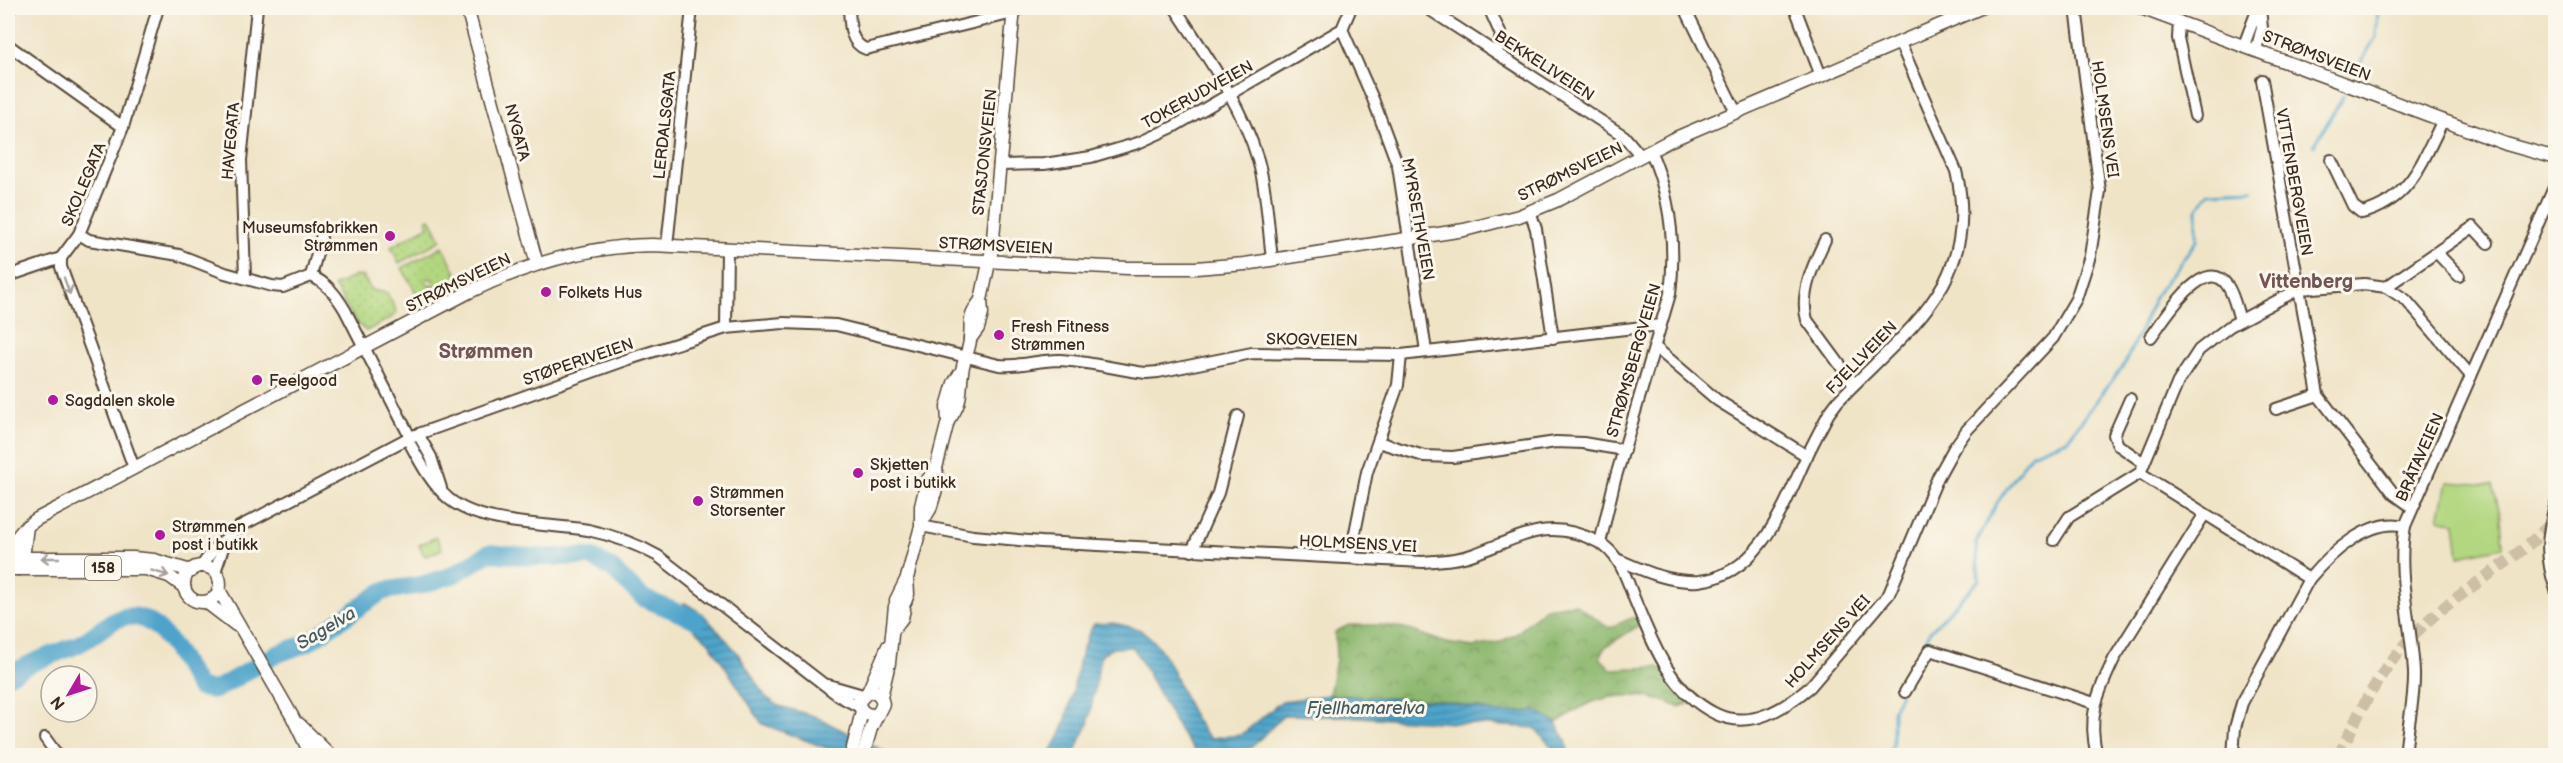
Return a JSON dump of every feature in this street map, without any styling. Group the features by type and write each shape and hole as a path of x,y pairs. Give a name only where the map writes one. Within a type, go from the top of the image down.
{"main road":[{"name":"NYGATA","path":"467,8 537,264"},
{"name":"STRØMSVEIEN","path":"14,563 27,526 476,289 537,264 604,248 667,246 990,262 1168,269 1210,268 1478,227 1530,211 1569,194 1645,153 1980,8"},
{"name":"STRØMSVEIEN","path":"2141,8 2520,148 2556,158"},
{"name":"STASJONSVEIEN","path":"881,697 889,663 893,630 902,618 900,604 921,524 930,509 938,483 936,468 948,421 947,407 954,383 962,372 970,339 969,326 973,311 981,300 990,262 1017,9"},
{"name":"158","path":"14,563 143,559 215,572 219,581 219,590 292,716 307,747 324,755"},
{"name":"158","path":"14,563 146,569 169,576 184,587 192,599 206,602 241,631"},
{"path":"184,587 185,578 196,569"},
{"path":"206,602 212,599 219,590"},
{"name":"STASJONSVEIEN","path":"863,756 863,701 890,645"},
{"path":"876,692 881,697 883,704 877,714 867,715 863,701 876,692"},
{"name":"STASJONSVEIEN","path":"850,756 863,731 877,714"}],"street":[{"name":"SKOLEGATA","path":"61,258 79,234 123,127 158,8"},
{"name":"HAVEGATA","path":"245,277 241,160 257,8"},
{"name":"LERDALSGATA","path":"667,246 692,8"},
{"path":"849,8 851,30 859,47 866,49 1017,9"},
{"path":"1175,8 1248,131 1257,160 1272,259"},
{"path":"1342,29 1351,8"},
{"name":"BEKKELIVEIEN","path":"1427,8 1624,136 1645,153"},
{"path":"1489,8 1501,34 1497,52"},
{"path":"1685,8 1736,112"},
{"path":"1795,8 1821,76"},
{"name":"HOLMSENS VEI","path":"921,524 973,536 1022,541 1423,562 1456,559 1476,554 1529,532 1545,529 1569,531 1600,543 1619,561 1650,637 1681,688 1697,703 1729,720 1748,720 1766,716 1796,699 1810,687 1874,614 1889,594 1938,477 1954,448 1967,430 2054,338 2069,313 2082,280 2094,236 2100,191 2076,8"},
{"path":"2244,45 2259,8"},
{"path":"2256,50 2262,28 2259,8"},
{"path":"2179,21 2178,38 2195,116"},
{"name":"TOKERUDVEIEN","path":"999,165 1044,164 1113,151 1173,127 1342,29"},
{"name":"MYRSETHVEIEN","path":"1342,29 1373,99 1398,166 1426,351"},
{"name":"FJELLVEIEN","path":"1619,561 1657,576 1698,581 1726,573 1761,544 1778,518 1829,413 1854,384 1912,326 1942,289 1955,261 1962,227 1963,208 1956,171 1900,43"},
{"path":"8,45 123,127"},
{"name":"VITTENBERGVEIEN","path":"2262,80 2318,394 2394,494 2412,507"},
{"path":"2331,160 2353,206 2362,213 2373,210 2401,194 2416,173 2443,120"},
{"name":"STRØMSBERGVEIEN","path":"1600,543 1623,450 1670,294 1673,269 1668,206 1645,153"},
{"name":"BRÅTAVEIEN","path":"2233,756 2235,728 2242,703 2309,579 2322,563 2348,542 2386,525 2405,526 2556,183"},
{"path":"1530,211 1536,229 1553,338"},
{"path":"2386,287 2474,227 2488,243"},
{"path":"79,234 89,240 180,255 225,273 283,287 311,276 320,280 337,297 412,436 430,457 442,491 456,504 490,516 590,531 643,547 826,685 863,701"},
{"path":"311,276 321,238"},
{"path":"1825,240 1810,279 1804,310 1807,320 1854,384"},
{"path":"726,328 727,249"},
{"path":"2437,253 2458,276"},
{"path":"8,276 61,258 62,273 134,468"},
{"path":"2151,337 2192,286 2207,276 2221,279 2229,287 2240,320"},
{"path":"2054,540 2069,517 2142,468 2178,382 2193,357 2212,339 2240,320 2299,289 2364,284 2386,287 2406,300 2471,376"},
{"name":"STØPERIVEIEN","path":"196,569 226,538 258,515 412,436 629,359 726,328 783,323 836,325 966,356"},
{"name":"SKOGVEIEN","path":"966,356 1007,366 1043,360 1061,360 1146,372 1172,370 1252,354 1401,355 1660,325"},
{"path":"1655,346 1717,400 1807,456"},
{"path":"1350,558 1367,472 1398,385 1401,355"},
{"path":"2276,409 2318,394"},
{"path":"2130,399 2114,435 2118,445 2142,468 2204,515 2309,579"},
{"path":"1192,551 1218,493 1238,416"},
{"path":"1378,442 1424,456 1453,457 1556,442 1583,443 1623,450"},
{"path":"2556,503 2549,524 2547,564 2556,590"},
{"path":"2097,756 2091,734 2094,703 2114,659 2204,515"},
{"path":"2405,526 2403,588 2414,675 2407,756"},
{"path":"215,572 226,538"},
{"path":"1905,692 1930,650 2094,703"},
{"path":"45,738 58,756"}],"green space":[{"path":"430,218 441,240 399,263 391,247 429,226 426,220"},
{"path":"443,246 460,281 437,292 433,285 434,280 428,278 426,283 435,293 420,300 402,268"},
{"path":"355,276 363,276 371,290 387,293 397,312 391,318 366,331 356,322 334,286"},
{"path":"2447,482 2493,485 2501,518 2503,547 2459,556 2455,523 2439,519"},
{"path":"436,537 442,549 427,556 424,555 419,545"},
{"path":"1575,604 1609,628 1639,615 1638,626 1605,647 1600,658 1611,669 1658,667 1702,699 1679,707 1637,696 1615,697 1588,704 1556,723 1535,711 1498,713 1442,701 1329,695 1336,660 1335,632 1349,625 1404,628 1446,643 1473,647 1500,642 1516,634 1545,608"}],"water":[{"path":"685,603 703,614 737,652 765,696 779,706 814,716 892,755 844,755 762,724 709,642 674,611"},
{"name":"Fjellhamarelva","path":"1113,623 1141,630 1155,643 1172,669 1200,726 1210,738 1241,735 1282,701 1329,695 1442,701 1498,713 1536,711 1556,723 1566,740 1569,755 1553,755 1552,748 1535,728 1340,716 1284,715 1251,748 1239,755 1198,755 1181,733 1133,647 1112,648 1101,655 1088,725 1073,755 1048,755 1058,740 1064,723 1086,639 1094,624"}],"waterway":[{"path":"2355,71 2376,37 2378,10"},
{"path":"2314,146 2343,96"},
{"path":"1909,676 1930,631 1979,580 1976,543 1997,503 2031,454 2067,440 2125,363 2156,295 2197,240 2197,210 2208,192 2253,190"},
{"name":"Sagelva","path":"8,676 34,662 79,644 118,619 132,616 145,620 167,638 199,688 215,690 275,655 307,643 383,591 421,585 453,575 489,553 532,557 591,557 611,568 643,598 696,620"},
{"path":"1884,756 1893,745 1893,710 1901,693"}],"tunnel":[{"path":"2339,756 2379,678 2405,644 2437,613 2513,557 2555,519"}],"place":[{"name":"Museumsfabrikken Strømmen","path":"390,236"},
{"name":"Folkets Hus","path":"546,292"},
{"name":"Fresh Fitness Strømmen","path":"999,335"},
{"name":"Feelgood","path":"257,380"},
{"name":"Sagdalen skole","path":"53,400"},
{"name":"Skjetten post i butikk","path":"858,473"},
{"name":"Strømmen Storsenter","path":"698,501"},
{"name":"Strømmen post i butikk","path":"160,535"}],"district":[{"name":"Vittenberg","path":"2306,281"},
{"name":"Strømmen","path":"486,351"}]}
